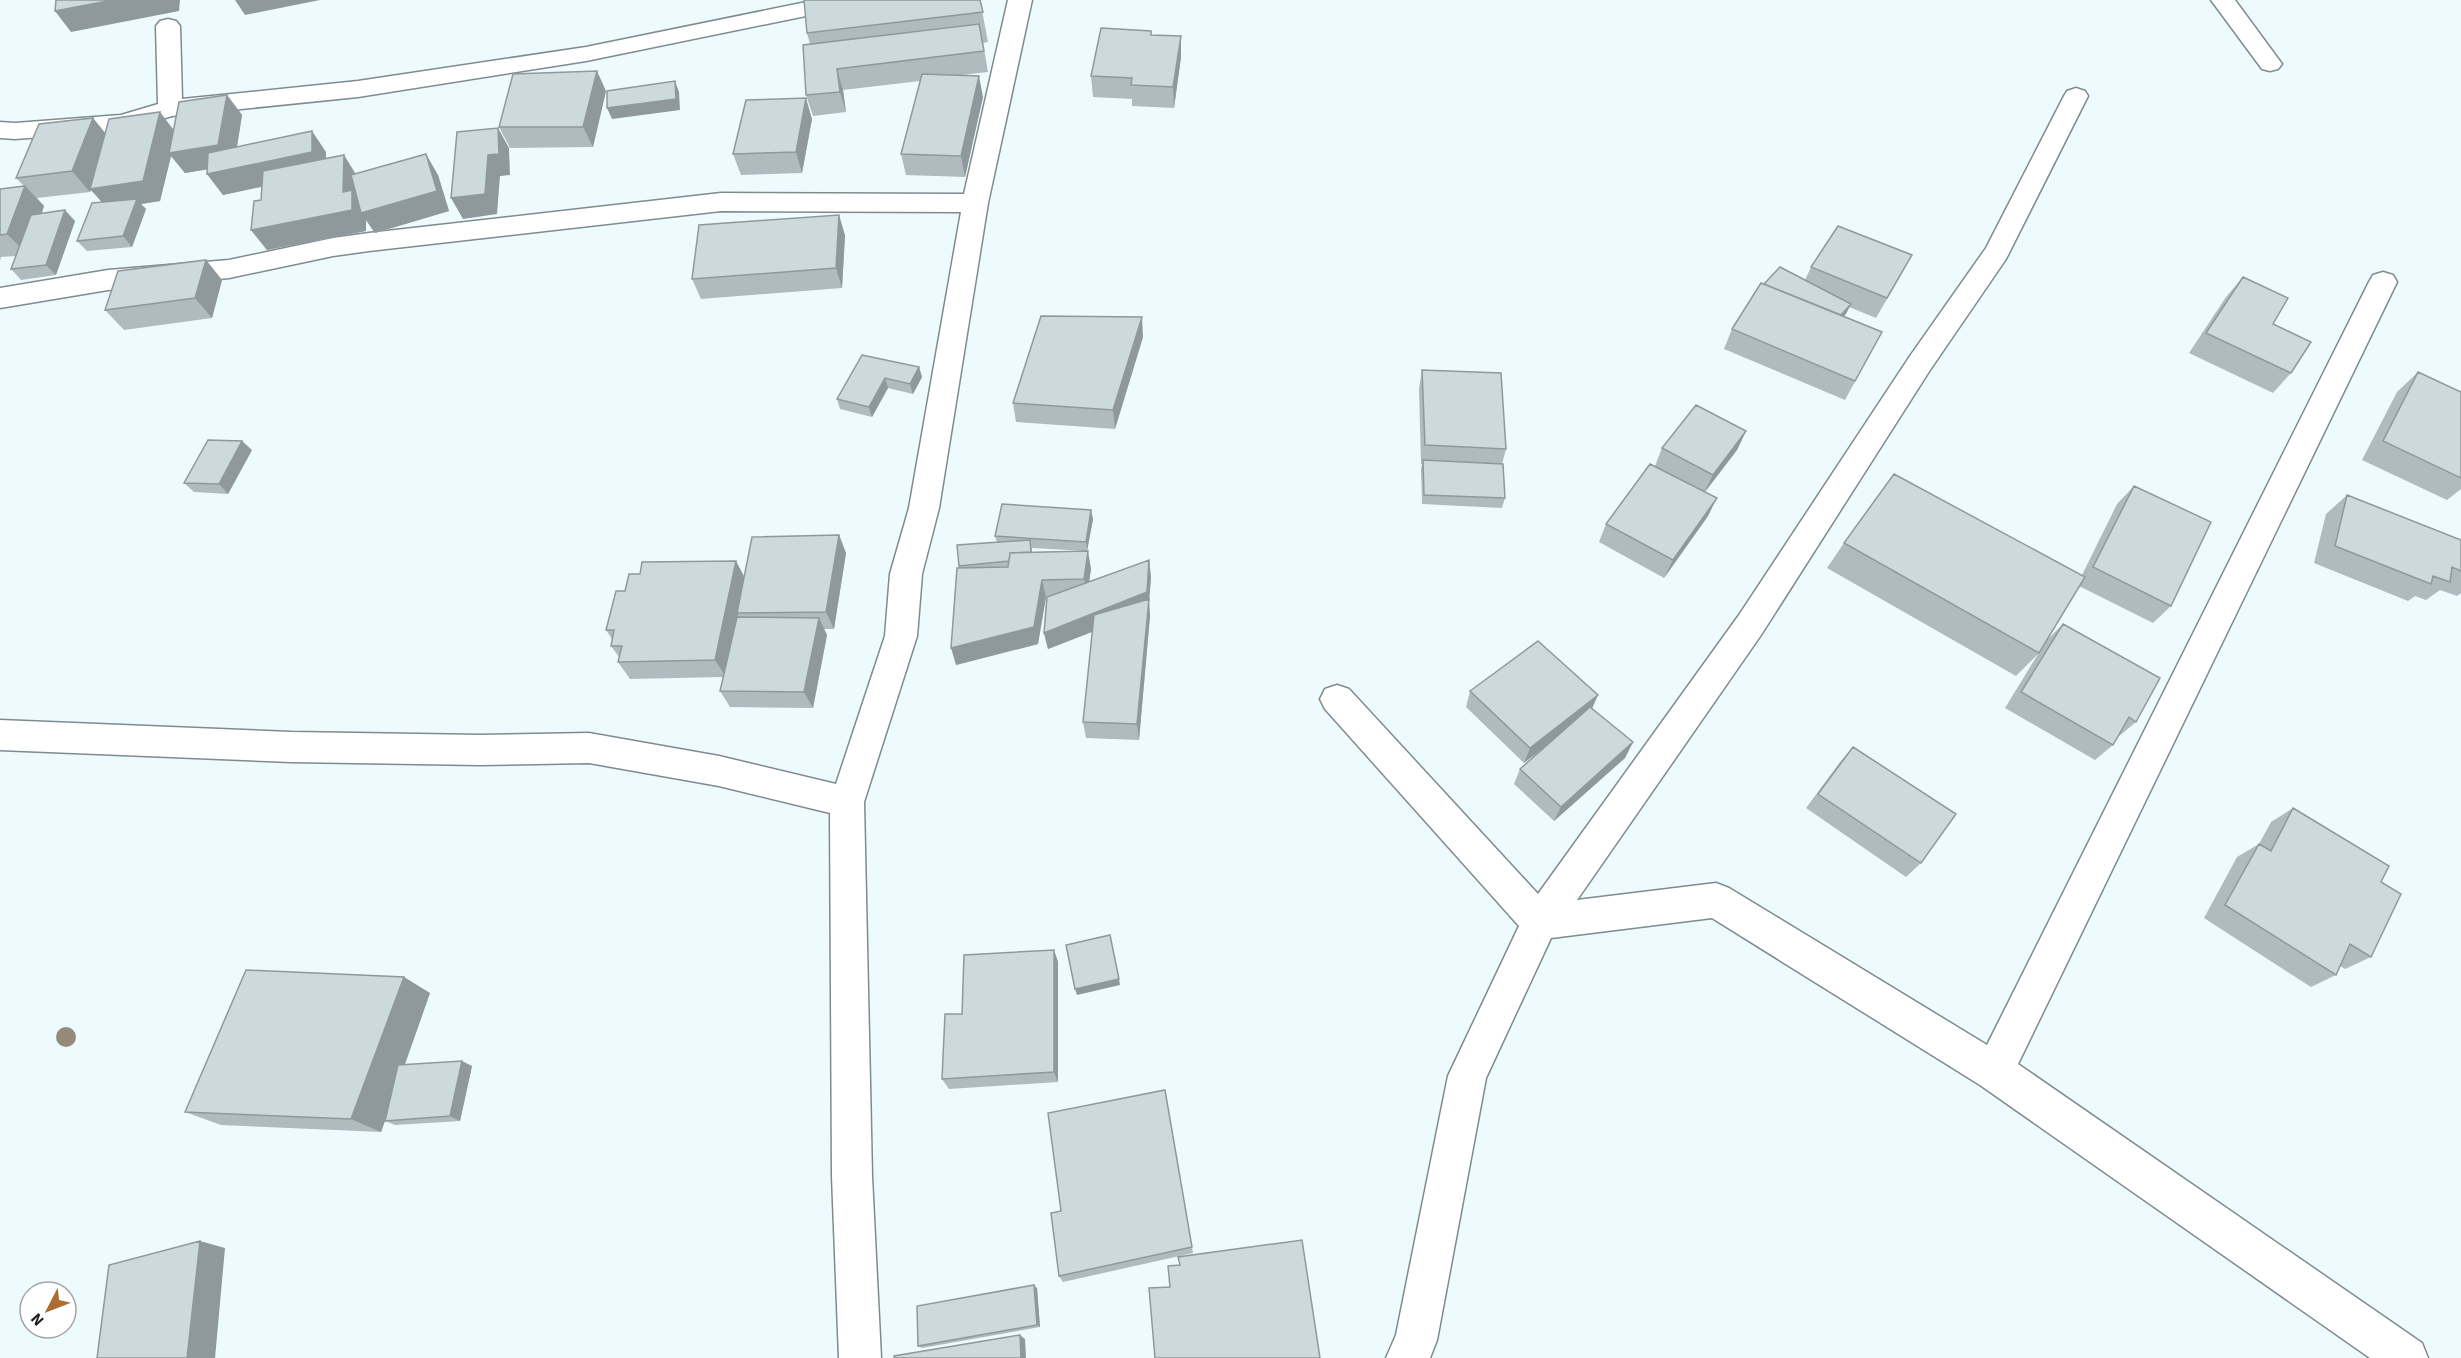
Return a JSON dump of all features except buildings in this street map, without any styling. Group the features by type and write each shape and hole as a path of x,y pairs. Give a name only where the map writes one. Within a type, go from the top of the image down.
{"street":[{"path":"0,130 15,131 123,123 170,108 358,89 586,54 850,0"},
{"path":"860,1358 852,1164 847,802 901,636 906,573 924,508 975,203 1020,0"},
{"path":"2223,0 2270,64"},
{"path":"168,26 170,108"},
{"path":"1407,1358 1416,1340 1467,1076 1540,922 1750,625 1920,363 1997,252 2076,96"},
{"path":"0,298 108,280 229,269 369,242 721,202 975,203"},
{"path":"1995,1071 2383,282"},
{"path":"1337,699 1540,922"},
{"path":"0,735 291,747 480,750 588,748 719,771 847,802"},
{"path":"1540,922 1716,900 1995,1071 2407,1358"}]}
